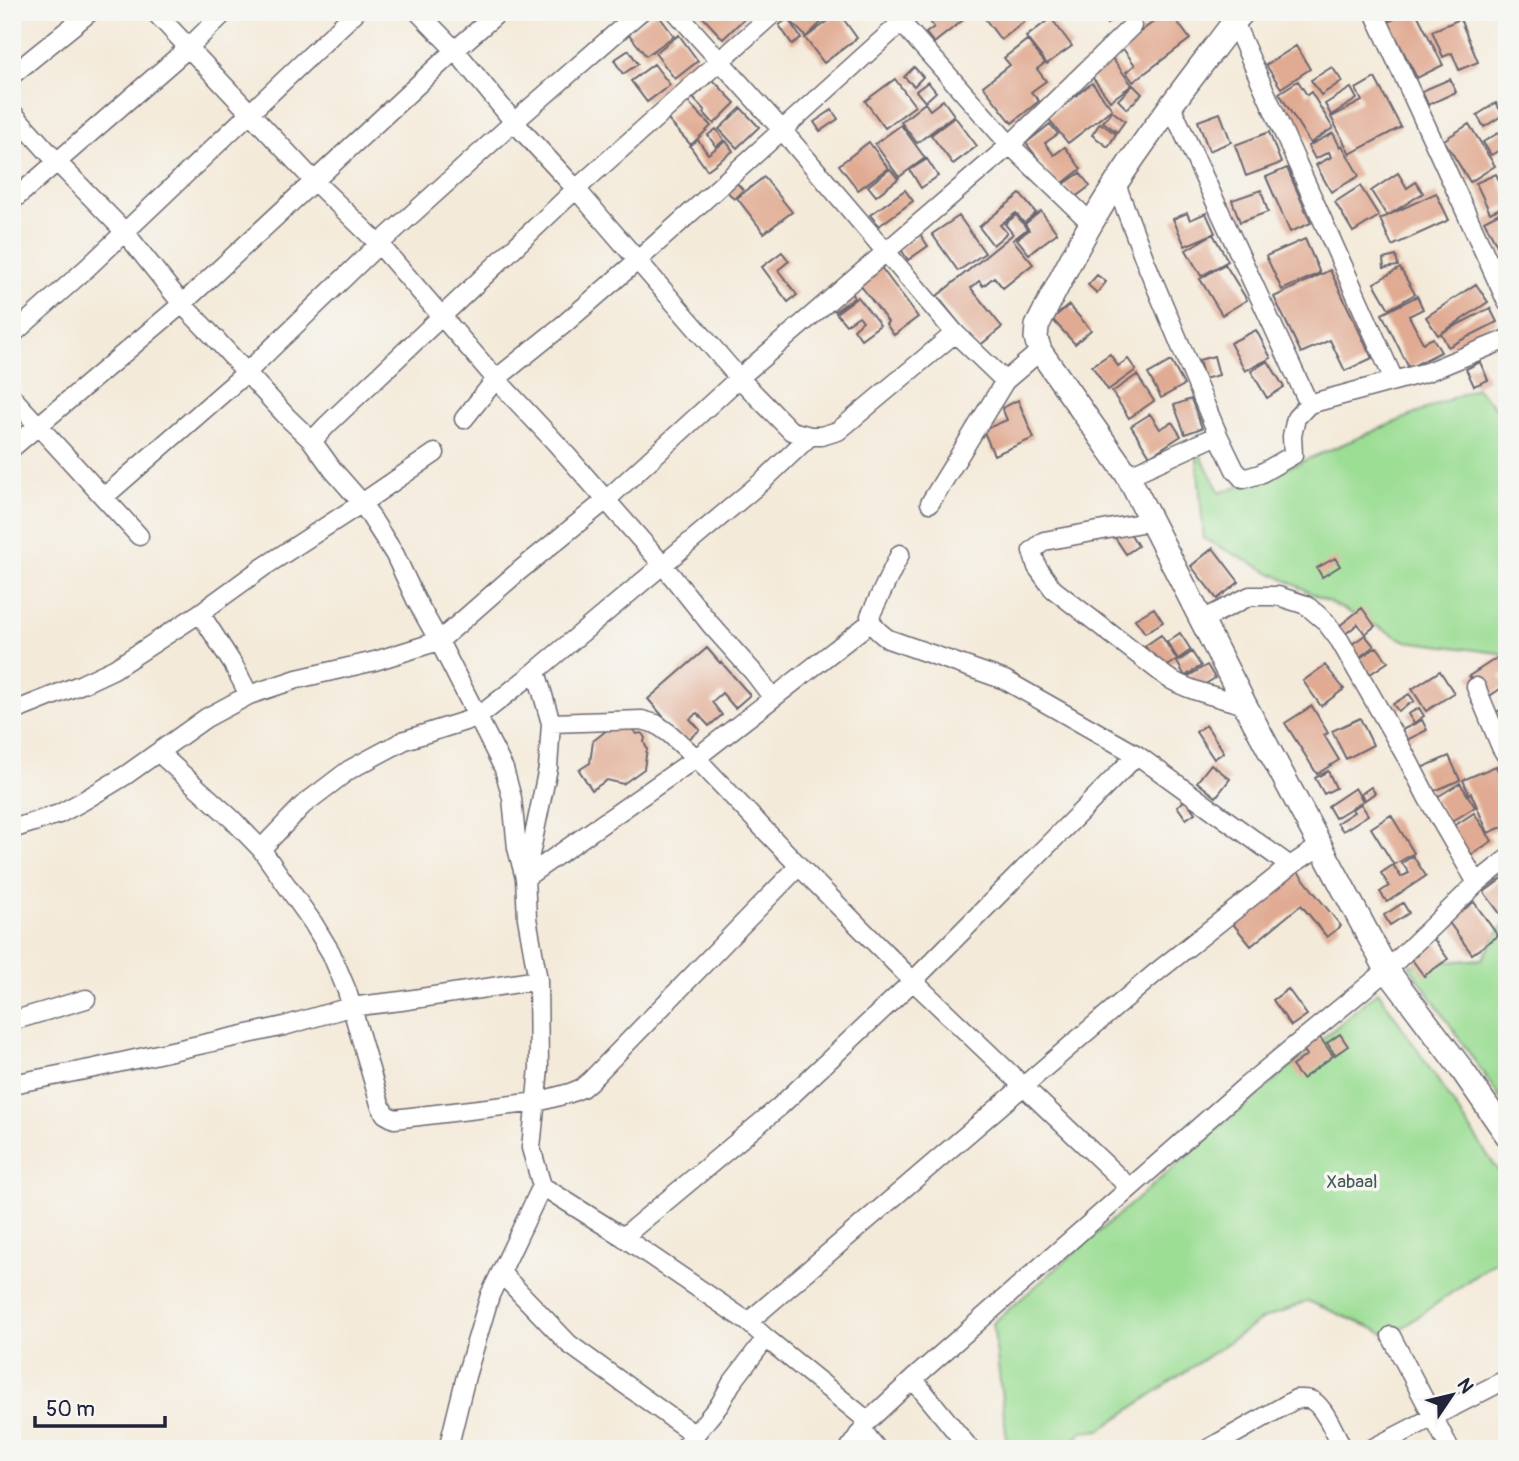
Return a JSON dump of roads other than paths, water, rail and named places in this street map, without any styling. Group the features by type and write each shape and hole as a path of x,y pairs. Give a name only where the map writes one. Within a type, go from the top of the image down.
{"street":[{"path":"12,75 90,12"},
{"path":"155,12 315,182 379,244 663,565 773,698"},
{"path":"12,201 188,48 225,12"},
{"path":"12,335 87,268 356,12"},
{"path":"418,12 456,51 514,121 740,378 792,431 810,436 838,431 955,333"},
{"path":"12,448 182,304 499,12"},
{"path":"104,497 247,372 379,244 514,121 640,12"},
{"path":"676,12 782,130 955,333 1004,381"},
{"path":"312,441 576,189 775,12"},
{"path":"1374,12 1507,302"},
{"path":"1234,15 1091,223 1037,326 1036,338 1040,351 1128,476 1245,705 1387,970 1507,1135"},
{"path":"1234,15 1394,380"},
{"path":"464,419 496,379 564,325 637,261 782,130 902,16 1010,145 1091,223"},
{"path":"12,828 59,814 126,775 206,718 249,695 297,679 375,661 439,640 605,501 740,378 1010,145 1132,26"},
{"path":"1171,106 1309,404"},
{"path":"12,112 124,232 182,304 312,441 362,503 394,555 505,769 512,798 517,848 525,878 527,918 538,980 537,1102 531,1148 542,1186 490,1295 448,1449"},
{"path":"1116,184 1146,264 1218,435 1235,470 1243,479 1260,474 1293,455 1292,436 1296,418 1309,404 1427,373 1507,339"},
{"path":"930,503 1004,381 1040,351"},
{"path":"12,397 139,537"},
{"path":"1128,476 1218,435"},
{"path":"261,849 303,805 349,770 405,740 478,716 764,481 810,436"},
{"path":"12,712 114,669 435,453"},
{"path":"1152,521 1044,541 1032,551 1037,567 1053,589 1168,678 1181,686 1245,705"},
{"path":"900,554 870,616 875,628 888,639 1005,680 1137,755 1290,866"},
{"path":"1202,620 1250,596 1278,596 1306,605 1325,621 1340,641 1477,883"},
{"path":"200,613 249,695"},
{"path":"525,878 696,758 871,622"},
{"path":"525,878 548,768 551,723 536,671"},
{"path":"1476,687 1507,757"},
{"path":"551,723 642,720 663,729 696,758 913,981 1130,1188"},
{"path":"159,753 261,849 313,923 331,953 347,991 380,1104 385,1114 394,1119 537,1102 582,1088 799,866"},
{"path":"624,1237 778,1108 913,981 1137,755"},
{"path":"748,1322 1153,975 1290,866 1320,846"},
{"path":"849,1449 865,1426 913,1379 1247,1085 1387,970 1477,883 1507,859"},
{"path":"12,1084 284,1026 351,1007 538,980"},
{"path":"12,1021 86,999"},
{"path":"542,1186 624,1237 748,1322 865,1426 877,1449"},
{"path":"501,1273 569,1344 695,1435"},
{"path":"1391,1336 1450,1449"},
{"path":"683,1449 720,1404 746,1362 766,1338"},
{"path":"913,1379 970,1449"},
{"path":"1371,1449 1503,1381 1507,1382"},
{"path":"1208,1449 1296,1399 1307,1399 1320,1408 1343,1449"}],"park label":[{"name":"Xabaal","path":"1352,1182"}]}
